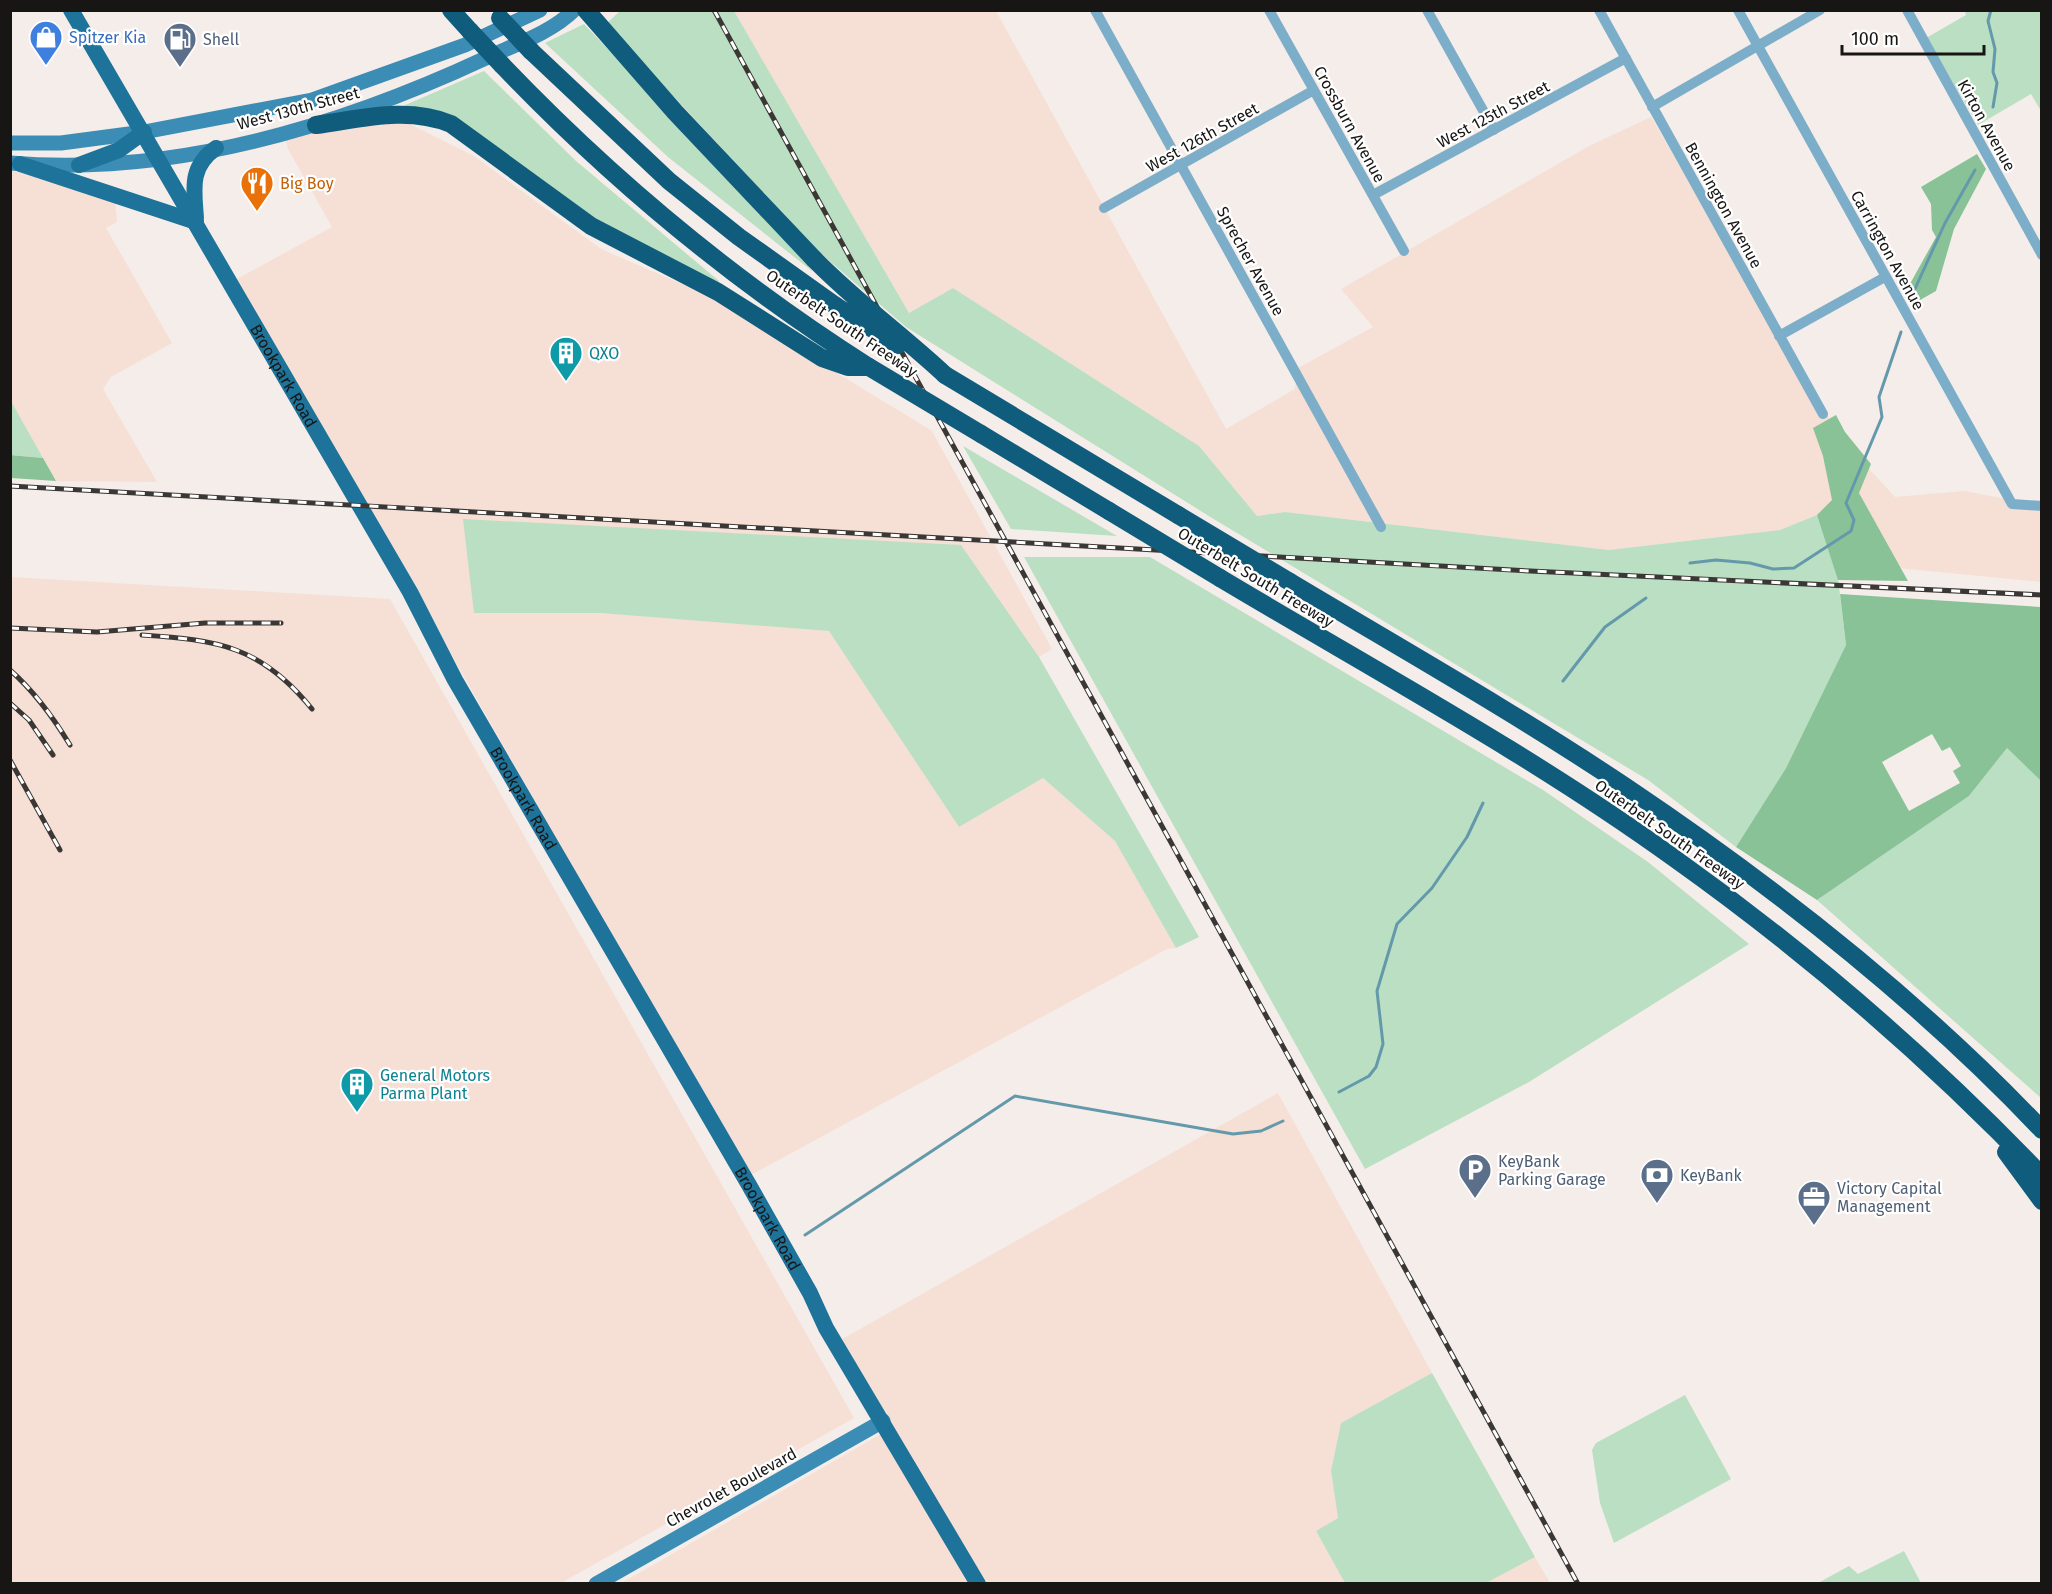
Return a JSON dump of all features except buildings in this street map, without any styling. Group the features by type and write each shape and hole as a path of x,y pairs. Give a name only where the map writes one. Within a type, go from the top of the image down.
{"highway":[{"name":"Outerbelt South Freeway","path":"451,10 502,65 631,189 709,255 778,306 869,367 1534,765 1674,858 1836,983 1996,1129 2042,1176"},
{"path":"586,10 675,112 814,259 850,294 908,340 948,376"},
{"name":"Outerbelt South Freeway","path":"496,14 531,51 669,181 739,237 836,306 948,376 1574,753 1686,828 1832,938 1982,1070 2042,1130"},
{"path":"316,125 404,114 424,116 451,124 591,225 718,292 822,358 848,367 869,367"},
{"path":"1982,1070 2042,1112"},
{"path":"1996,1129 2007,1154 2042,1201"}],"main road":[{"name":"Brookpark Road","path":"71,10 160,159 410,592 455,680 749,1185 810,1293 826,1328 978,1584"},
{"name":"West 130th Street","path":"10,143 61,143 144,132 312,100 465,45 540,10"},
{"name":"West 130th Street","path":"15,164 58,166 160,159 316,125 381,103 441,78 538,33 574,10"},
{"path":"312,100 316,125"},
{"path":"267,110 269,136"},
{"path":"79,165 119,150 144,132"},
{"path":"58,166 61,143"},
{"path":"15,164 196,222 194,187 198,166 216,148"},
{"name":"Chevrolet Boulevard","path":"596,1584 883,1421"}],"street":[{"name":"Sprecher Avenue","path":"1095,10 1381,527"},
{"name":"Crossburn Avenue","path":"1269,10 1404,251"},
{"path":"1427,10 1494,130"},
{"name":"Bennington Avenue","path":"1599,10 1823,414"},
{"name":"Carrington Avenue","path":"1737,10 2012,504 2042,506"},
{"path":"1652,107 1820,10"},
{"name":"Kirton Avenue","path":"1907,10 2042,255"},
{"name":"West 125th Street","path":"1372,195 1626,58"},
{"name":"West 126th Street","path":"1104,208 1314,90"},
{"path":"1779,336 1886,277"}],"shaded area":[{"path":"734,11 996,11 1226,429 1295,389 1298,368 1373,327 1341,289 1589,146 1651,117 1818,403 1860,459 1895,497 1965,491 2041,506 2041,582 1836,562 1817,515 1780,530 1609,550 1285,512 1257,516 1199,446 953,288 909,313"},
{"path":"380,109 474,156 601,249 714,298 932,431 1052,649 1039,657 961,545 474,612 600,613 830,631 959,827 1043,778 1115,841 1176,948 1167,949 749,1176 237,279 332,227 288,149 285,137"},
{"path":"10,170 115,200 117,222 106,228 172,343 111,377 103,389 157,482 56,481 11,401"},
{"name":"General Motors Parma Plant","path":"11,577 390,599 854,1418 561,1583 11,1583"},
{"path":"1278,1093 1432,1373 1341,1423 1331,1471 1338,1518 1316,1531 1345,1583 620,1584 881,1434 830,1346"},
{"path":"1535,1557 1550,1583 1486,1583"}],"green space":[{"path":"620,11 734,11 909,313 953,288 1199,446 1257,516 1285,512 1609,550 1780,530 1817,515 1836,562 1846,645 1786,768 1736,847 1648,780 1212,518 906,327 819,252 606,24"},
{"path":"1965,11 2041,11 2041,111 2031,94 1978,125 1926,38 1966,15"},
{"path":"584,24 809,261 812,271 668,157 545,43"},
{"path":"484,71 576,161 719,281 716,285 595,221 472,131 396,109"},
{"path":"1977,154 1986,169 1954,229 1936,291 1913,304 1906,291 1936,237 1932,230 1931,204 1921,187"},
{"path":"11,401 43,458 11,455"},
{"path":"1836,415 1845,432 1871,464 1859,493 1908,581 1838,580 1817,515 1832,500 1823,456 1813,428"},
{"path":"963,446 1117,536 1011,529"},
{"path":"10,455 43,458 56,481 11,478"},
{"path":"463,519 961,545 1039,657 1199,937 1176,948 1115,841 1043,778 959,827 829,631 600,613 474,613"},
{"path":"1024,557 1150,557 1543,790 1648,862 1749,944 1529,1082 1365,1169"},
{"path":"1840,594 2041,607 2041,781 2007,748 1969,796 1817,900 1736,847 1786,768 1846,645","holes":["1932,734 1942,751 1950,747 1961,766 1953,771 1960,783 1909,811 1882,762"]},
{"path":"2007,748 2041,781 2041,1098 1817,900 1969,796"},
{"path":"1432,1373 1535,1557 1486,1583 1345,1583 1316,1531 1338,1518 1331,1471 1341,1423"},
{"path":"1685,1395 1731,1479 1614,1543 1600,1503 1592,1450 1596,1443"},
{"path":"1904,1551 1921,1583 1818,1583 1849,1566 1858,1574"}],"waterway":[{"path":"1991,10 1988,21 1995,49 1993,72 1997,83 1993,107"},
{"path":"1914,291 1945,223 1975,170"},
{"path":"1690,563 1716,560 1750,563 1773,569 1794,568 1851,531 1854,520 1846,503 1882,417 1879,397 1901,332"},
{"path":"1563,681 1605,627 1646,598"},
{"path":"1339,1092 1369,1076 1376,1067 1383,1044 1377,991 1397,924 1432,888 1467,837 1483,803"},
{"path":"805,1235 1015,1096 1233,1134 1261,1131 1283,1121"}],"railway":[{"path":"714,10 1578,1584"},
{"path":"10,486 1530,571 2042,595"},
{"path":"10,628 97,632 205,623 281,623"},
{"path":"142,635 193,640 236,650 256,659 275,672 312,709"},
{"path":"10,670 43,705 70,745"},
{"path":"10,703 29,720 53,755"},
{"path":"10,760 60,850"}],"place":[{"name":"Spitzer Kia","path":"46,66"},
{"name":"Shell","path":"180,68"},
{"name":"Big Boy","path":"257,212"},
{"name":"QXO","path":"566,382"},
{"name":"General Motors Parma Plant","path":"357,1113"},
{"name":"KeyBank Parking Garage","path":"1475,1199"},
{"name":"KeyBank","path":"1657,1204"},
{"name":"Victory Capital Management","path":"1814,1226"}]}
